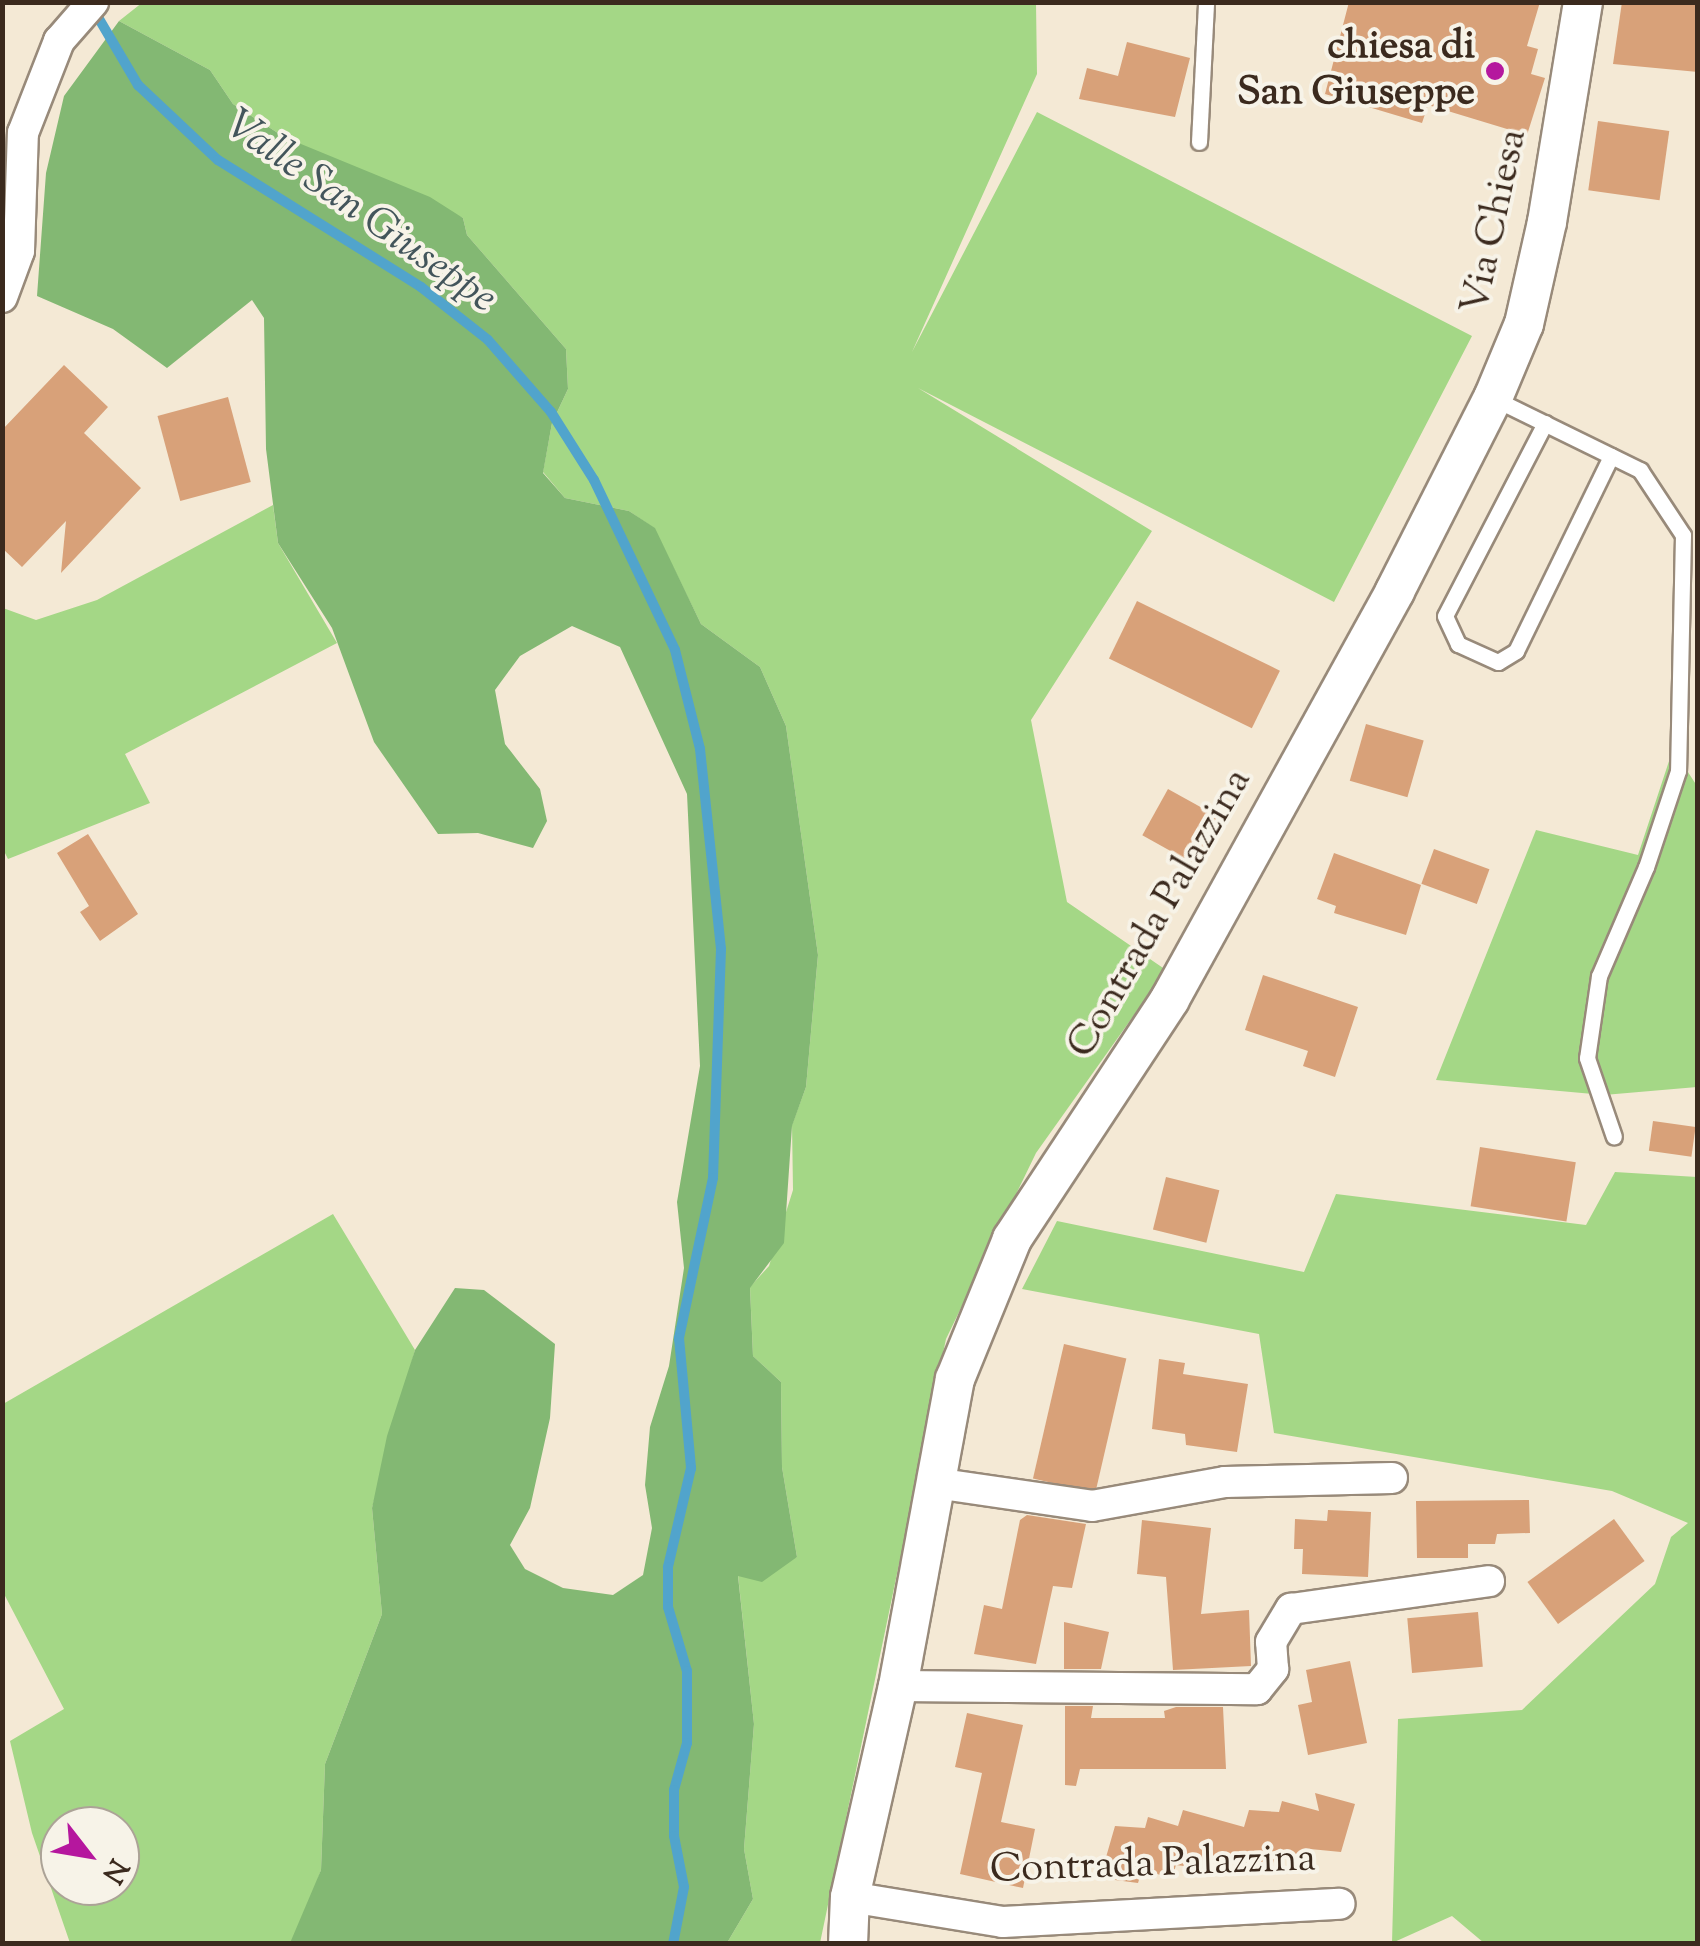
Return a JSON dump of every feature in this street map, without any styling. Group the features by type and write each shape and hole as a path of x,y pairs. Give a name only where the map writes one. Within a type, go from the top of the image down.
{"street":[{"path":"2,297 19,251 23,133 58,42 92,2"},
{"name":"Via Chiesa","path":"1492,398 1524,324 1544,239 1583,2"},
{"name":"Contrada Palazzina","path":"848,1944 850,1897 898,1686 954,1379 1012,1239 1170,999 1395,591 1492,398"},
{"path":"935,1483 1092,1506 1225,1482 1392,1478"},
{"path":"898,1686 1257,1688 1273,1670 1271,1642 1291,1609 1490,1581"},
{"name":"Contrada Palazzina","path":"850,1897 1004,1922 1340,1904"}],"lane":[{"path":"1199,142 1206,2"},
{"path":"1492,398 1640,470 1684,534 1678,771 1646,867 1599,976 1587,1058 1614,1136"},
{"path":"1545,423 1445,616 1458,644 1498,662 1516,651 1611,456"}],"green space":[{"path":"143,2 1036,3 1037,74 912,352 1037,112 1472,336 1334,602 918,388 1152,531 1031,720 1067,902 1166,970 1036,1153 946,1339 820,1943 727,1943 753,1899 744,1849 754,1724 738,1575 797,1557 782,1467 781,1382 753,1356 750,1287 769,1266 793,1190 792,1125 806,1087 818,955 786,726 760,667 701,624 654,528 629,511 565,498 543,472 552,423 568,389 566,349 467,235 463,218 284,137 233,104 210,70 119,21"},
{"path":"119,21 210,70 233,104 284,137 430,197 463,218 467,235 566,349 568,389 552,423 543,473 565,498 629,511 655,528 701,624 760,667 786,726 818,955 806,1087 792,1126 784,1243 750,1288 753,1356 781,1382 782,1467 797,1557 762,1582 738,1576 754,1724 744,1849 753,1899 727,1943 290,1943 321,1870 325,1764 382,1614 372,1508 387,1436 415,1350 455,1288 484,1290 555,1344 550,1418 530,1508 510,1545 525,1569 563,1588 613,1595 643,1575 652,1528 645,1485 650,1427 669,1366 684,1268 677,1202 700,1066 687,794 620,647 572,626 520,656 495,690 505,744 540,789 547,821 533,848 478,833 438,834 374,742 332,628 278,543 266,449 264,318 252,300 167,368 113,329 37,296 46,173 64,96"},
{"path":"273,505 278,543 337,643 125,754 150,803 8,859 3,849 3,608 36,620 97,600"},
{"path":"1673,749 1697,786 1697,1087 1604,1095 1436,1080 1536,830 1638,855"},
{"path":"1615,1172 1697,1177 1697,1943 1484,1943 1452,1916 1392,1943 1398,1719 1522,1710 1655,1584 1671,1537 1688,1523 1612,1491 1274,1433 1259,1334 1022,1289 1057,1221 1304,1272 1336,1194 1586,1225"},
{"path":"333,1214 415,1350 372,1508 382,1614 325,1764 321,1870 300,1929 290,1943 70,1943 57,1906 140,1906 140,1806 40,1806 40,1856 10,1741 64,1709 3,1592 3,1404"}],"building":[{"path":"1349,2 1540,2 1527,46 1538,49 1531,74 1545,78 1527,135 1428,105 1422,123 1325,94"},
{"path":"1622,2 1698,2 1698,72 1613,64"},
{"path":"1127,42 1190,58 1175,117 1079,99 1087,68 1118,76"},
{"path":"1598,121 1669,131 1660,200 1588,190"},
{"path":"64,365 108,407 84,433 141,488 61,573 66,521 22,567 2,548 2,430"},
{"path":"228,397 251,482 180,501 157,416"},
{"path":"1137,601 1280,671 1252,728 1109,659"},
{"path":"1366,724 1424,741 1407,797 1350,781"},
{"path":"1168,789 1223,820 1197,866 1142,835"},
{"path":"88,834 138,914 100,941 80,912 89,906 57,853"},
{"path":"1434,849 1489,869 1477,904 1421,884"},
{"path":"1334,853 1421,885 1406,935 1334,913 1336,906 1317,899"},
{"path":"1263,975 1358,1007 1335,1077 1303,1066 1308,1051 1245,1030"},
{"path":"1653,1121 1696,1127 1691,1157 1649,1151"},
{"path":"1480,1147 1576,1162 1566,1221 1471,1206"},
{"path":"1166,1177 1219,1190 1206,1243 1153,1229"},
{"path":"1064,1344 1126,1358 1095,1493 1033,1478"},
{"path":"1159,1359 1185,1363 1183,1374 1248,1384 1237,1452 1186,1445 1185,1434 1152,1429"},
{"path":"1529,1500 1530,1533 1497,1534 1495,1544 1468,1544 1468,1558 1417,1558 1416,1501"},
{"path":"1328,1510 1371,1512 1368,1577 1302,1574 1303,1549 1294,1549 1295,1519 1327,1521"},
{"path":"1027,1515 1086,1524 1072,1588 1053,1586 1036,1664 974,1654 984,1605 1002,1609 1020,1520"},
{"path":"1614,1519 1645,1561 1558,1624 1527,1582"},
{"path":"1142,1520 1211,1528 1201,1614 1249,1610 1251,1666 1173,1670 1166,1577 1137,1574"},
{"path":"1478,1612 1483,1667 1412,1673 1407,1618"},
{"path":"1064,1622 1109,1632 1101,1669 1064,1669"},
{"path":"1350,1661 1367,1743 1308,1755 1298,1705 1312,1702 1306,1670"},
{"path":"1065,1706 1093,1706 1091,1718 1165,1718 1164,1711 1176,1707 1223,1707 1226,1769 1080,1769 1076,1786 1065,1785"},
{"path":"967,1713 1023,1725 1001,1822 1035,1829 1023,1888 960,1874 982,1773 955,1767"},
{"path":"1315,1793 1355,1804 1341,1852 1310,1849 1306,1862 1276,1854 1272,1866 1210,1859 1207,1869 1176,1865 1172,1878 1142,1870 1138,1883 1100,1878 1115,1826 1145,1828 1148,1817 1178,1826 1183,1810 1244,1827 1249,1810 1279,1812 1282,1801 1319,1811"}],"waterway":[{"name":"Valle San Giuseppe","path":"92,7 138,85 218,160 421,287 488,340 551,412 594,480 675,650 700,749 721,949 713,1178 679,1338 691,1468 668,1567 668,1607 687,1671 687,1743 674,1790 674,1836 684,1887 673,1944"}],"place":[{"name":"chiesa di San Giuseppe","path":"1495,71"}]}
